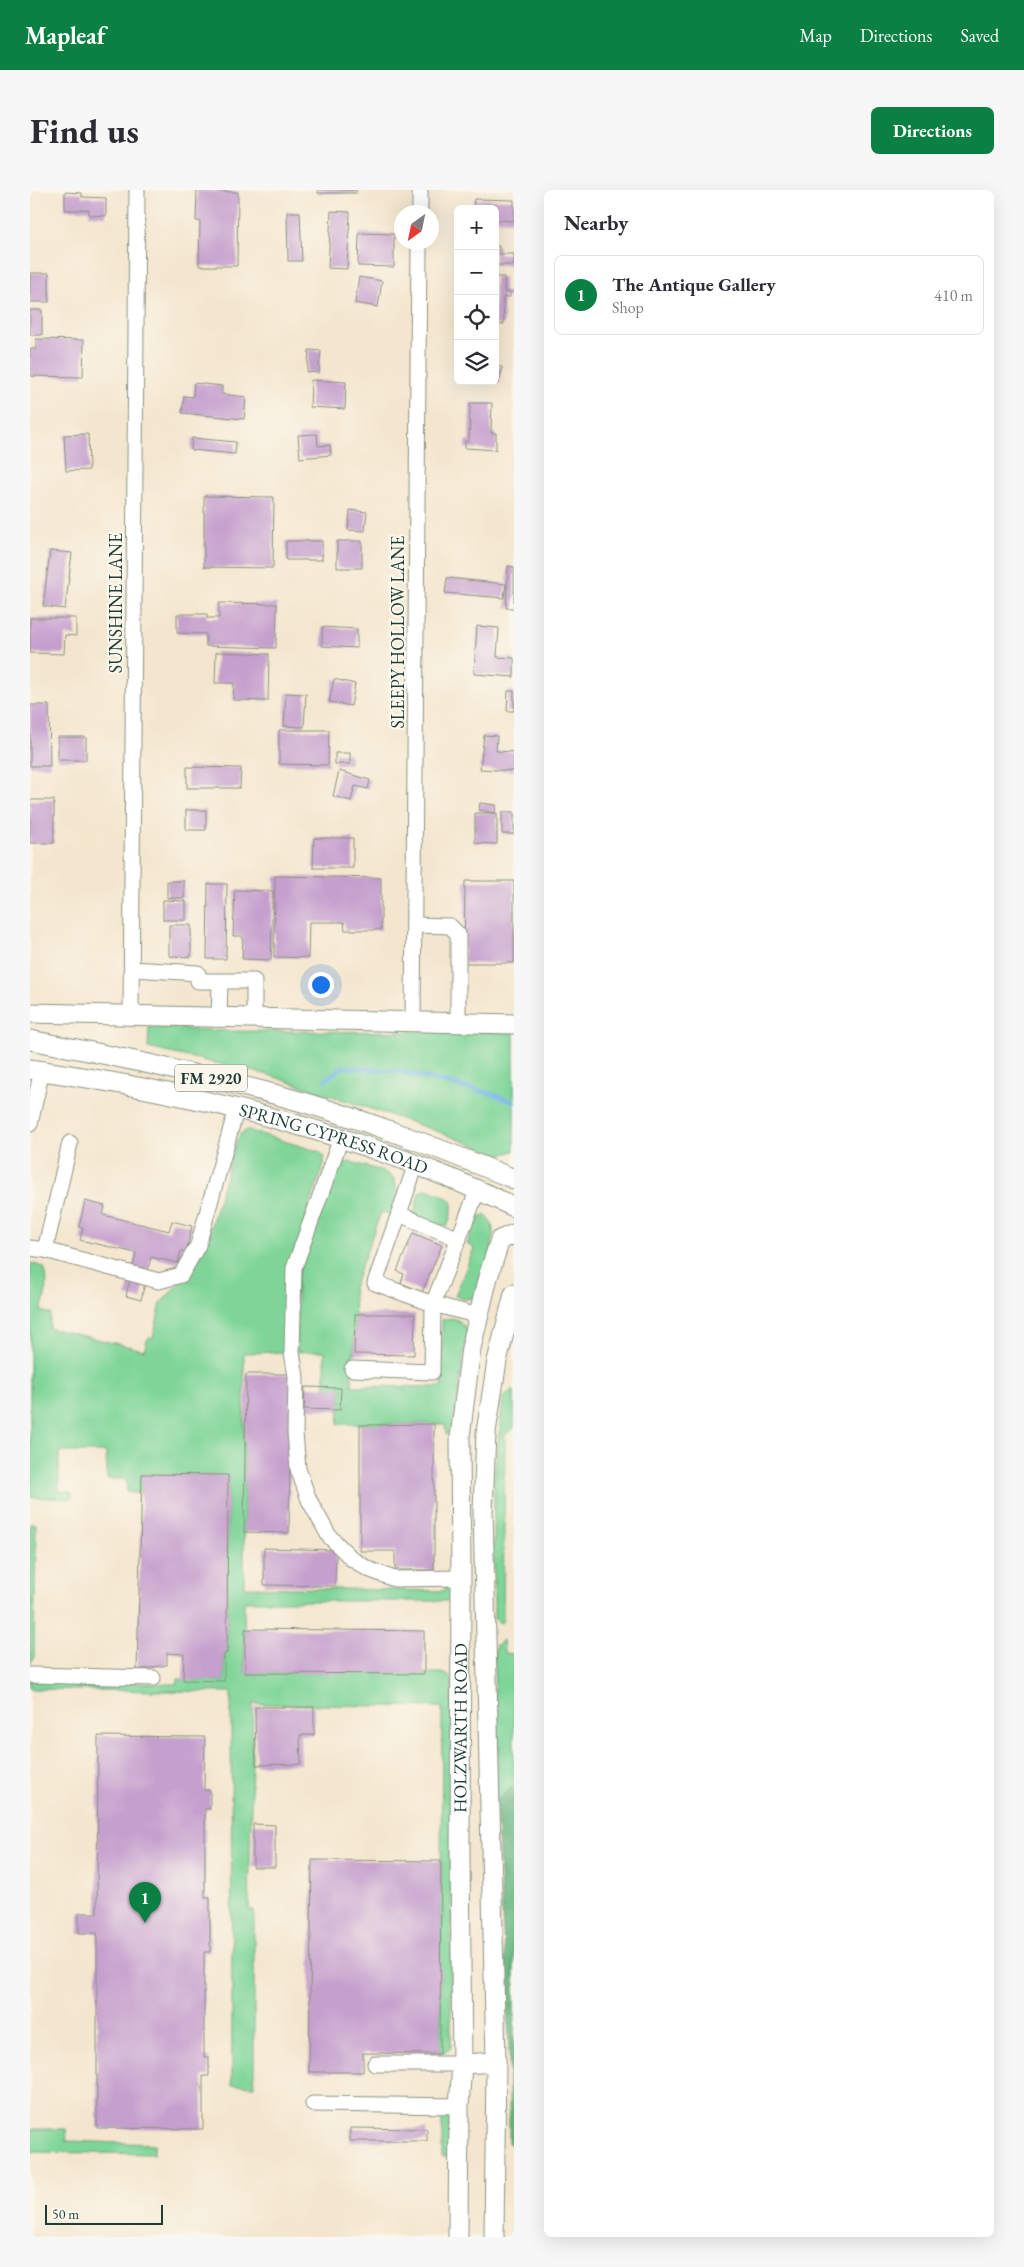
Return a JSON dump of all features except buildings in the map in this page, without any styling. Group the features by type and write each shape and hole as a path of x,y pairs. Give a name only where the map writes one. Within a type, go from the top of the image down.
{"main road":[{"path":"30,1013 514,1024"},
{"name":"SPRING CYPRESS ROAD","path":"30,1040 172,1070 276,1095 389,1130 514,1179"},
{"path":"36,1070 62,1059 153,1078 172,1070"},
{"name":"SPRING CYPRESS ROAD","path":"36,1070 237,1107 341,1138 416,1164 478,1189 514,1207"},
{"name":"HOLZWARTH ROAD","path":"458,2237 459,2106 462,2064 460,1854 462,1578 460,1437 471,1348 488,1277 500,1240 514,1234"},
{"name":"HOLZWARTH ROAD","path":"494,2237 496,2062 483,1511 486,1432 497,1361 514,1294"},
{"path":"461,1631 486,1631"},
{"path":"462,2064 496,2062"}],"street":[{"name":"SUNSHINE LANE","path":"131,1016 133,969 136,190"},
{"path":"420,190 420,205"},
{"name":"SLEEPY HOLLOW LANE","path":"413,1021 419,250"},
{"path":"415,925 450,926 458,934 458,1024"},
{"path":"133,969 198,973 198,981 254,981 254,1018"},
{"path":"218,1017 220,981"},
{"path":"30,1124 36,1070"},
{"path":"70,1144 38,1249 159,1280 181,1275 198,1245 237,1107"},
{"path":"341,1138 294,1268 292,1352 296,1377 295,1433 298,1469 309,1500 329,1536 352,1559 368,1569 394,1579 462,1578"},
{"path":"416,1164 375,1283 433,1304 479,1316"},
{"path":"352,1369 432,1372 433,1304 478,1189"},
{"path":"400,1214 459,1238"},
{"path":"30,1676 152,1678"},
{"path":"375,2064 462,2064"},
{"path":"313,2104 459,2106"}],"green space":[{"path":"149,1027 225,1031 514,1032 514,1151 500,1155 431,1129 269,1075 148,1048"},
{"path":"248,1130 320,1152 324,1157 324,1164 307,1212 287,1352 244,1353 244,1587 444,1591 446,1586 450,1587 452,1598 447,1601 244,1601 245,1673 442,1673 449,1676 452,1681 451,2047 449,2050 440,2053 442,1707 253,1704 249,1910 254,1910 254,2086 232,2085 231,1692 30,1689 30,1681 177,1684 178,1679 224,1681 224,1654 227,1653 228,1476 142,1474 142,1494 127,1492 126,1479 107,1479 106,1452 59,1452 59,1491 71,1492 73,1496 70,1499 30,1497 30,1263 44,1267 46,1273 46,1289 41,1311 51,1314 49,1328 144,1350 148,1337 153,1338 161,1303 180,1282 204,1249 234,1148 240,1134"},
{"path":"351,1162 391,1176 395,1181 396,1189 391,1214 381,1212 353,1288 355,1314 352,1386 442,1387 442,1320 450,1318 457,1320 463,1324 467,1331 453,1430 446,1435 445,1424 338,1424 341,1388 325,1388 325,1351 297,1352 297,1277 308,1240 339,1168 344,1163"},
{"path":"427,1189 451,1201 452,1210 447,1227 414,1215 419,1192"},
{"path":"485,1215 491,1222 493,1230 491,1252 477,1293 473,1298 464,1299 455,1296 474,1248 467,1244 480,1216"},
{"path":"512,1390 514,1391 514,1428 505,1435 503,1621 501,1623 494,1619 494,1479 503,1397"},
{"path":"30,1523 36,1524 34,1659 30,1663"},
{"path":"503,1640 504,1653 514,1654 514,1786 496,1802 494,1652 496,1645"},
{"path":"514,1786 514,2144 509,2144 509,2040 496,1802"},
{"path":"444,2113 450,2120 449,2157 442,2157 442,2114"},
{"path":"30,2129 66,2129 67,2141 154,2144 154,2154 30,2152"}],"waterway":[{"path":"325,1080 342,1067 399,1071 492,1094 514,1102"}],"place":[{"name":"The Antique Gallery","path":"145,1923"}]}
